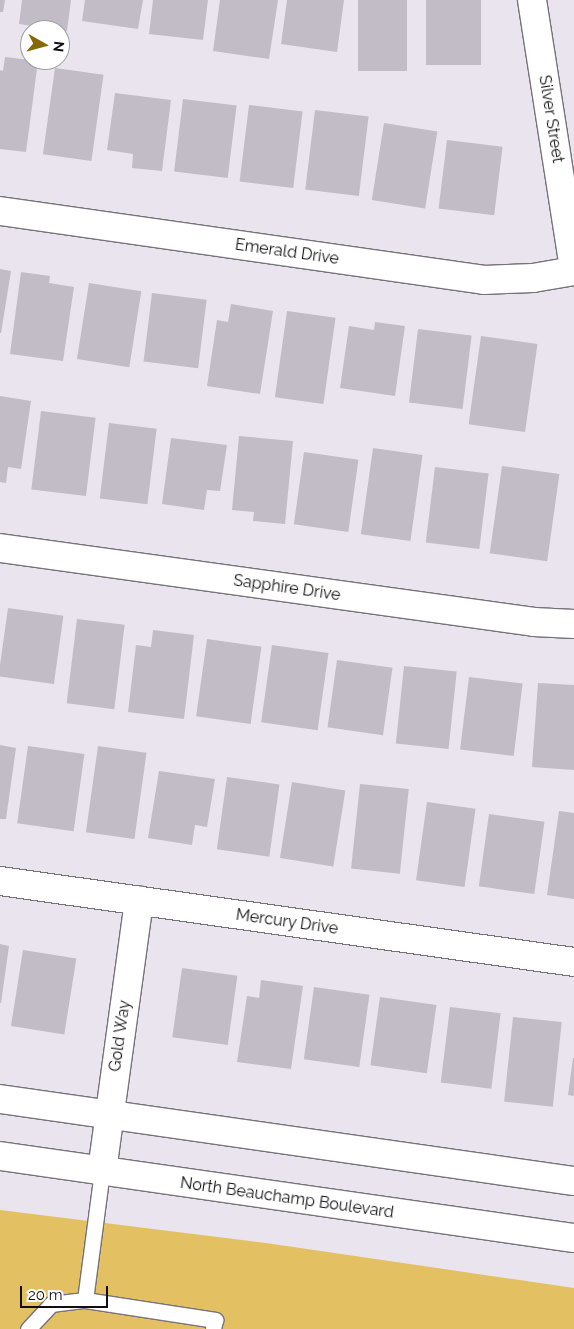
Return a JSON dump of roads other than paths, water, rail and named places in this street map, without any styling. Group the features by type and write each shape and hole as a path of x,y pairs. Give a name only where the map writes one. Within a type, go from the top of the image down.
{"street":[{"name":"Silver Street","path":"532,0 574,268"},
{"name":"Emerald Drive","path":"0,211 484,280 533,278 574,271"},
{"name":"Sapphire Drive","path":"0,548 534,622 574,624"},
{"name":"Mercury Drive","path":"0,882 574,962"},
{"name":"Gold Way","path":"102,1171 139,901"},
{"path":"0,1100 574,1181"},
{"name":"North Beauchamp Boulevard","path":"0,1156 574,1238"}],"lane":[{"path":"85,1300 102,1171"},
{"path":"28,1329 51,1304 85,1300 215,1320 213,1329"}]}
